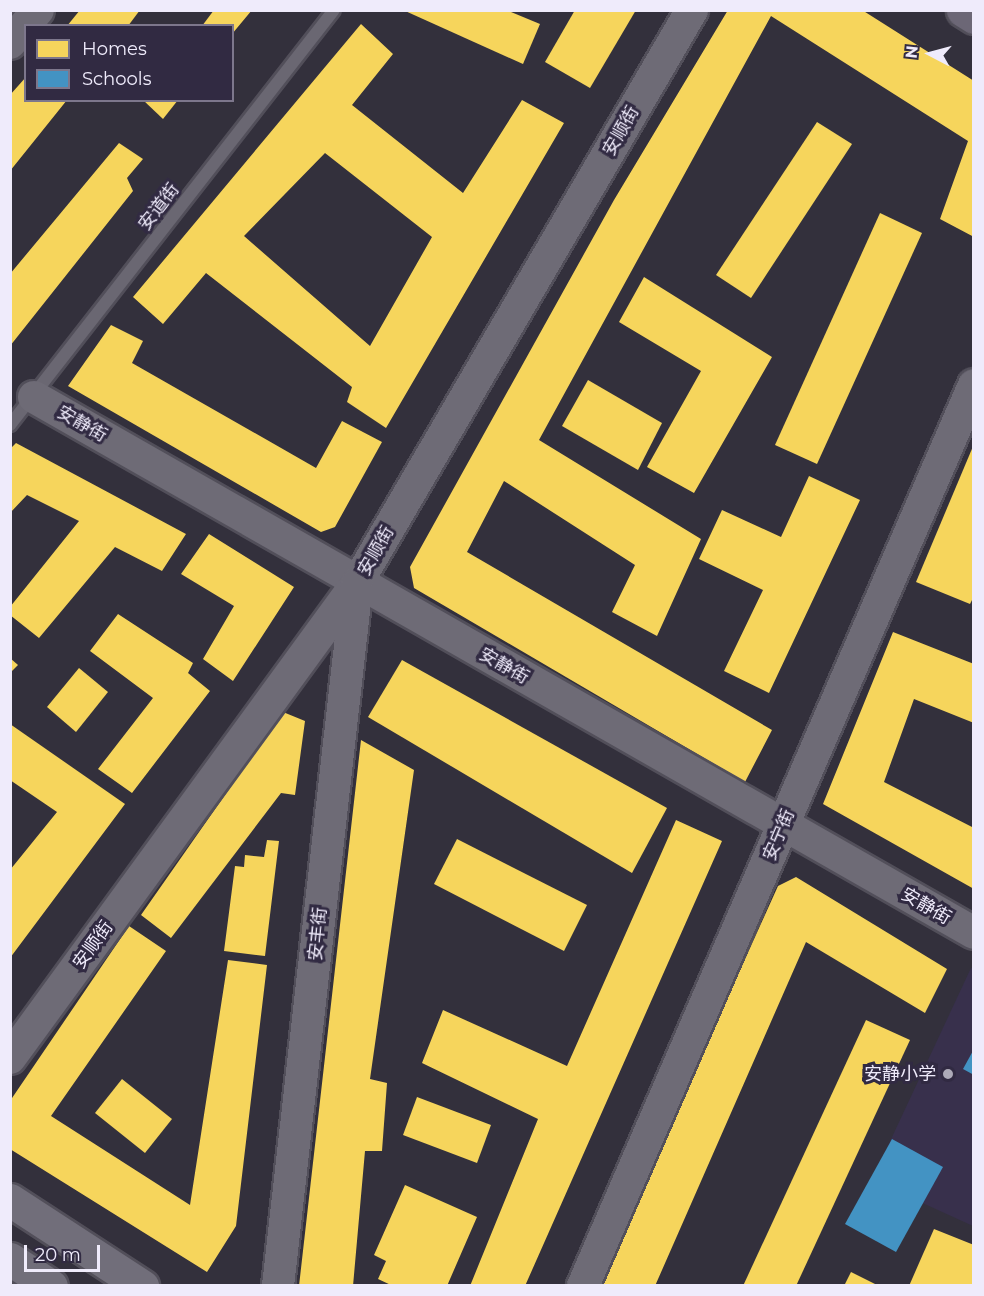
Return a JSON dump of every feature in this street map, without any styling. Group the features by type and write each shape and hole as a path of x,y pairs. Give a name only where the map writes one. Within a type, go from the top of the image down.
{"highway":[{"path":"963,10 974,17"}],"main road":[{"path":"10,1200 142,1286"},
{"path":"10,1259 51,1286"}],"street":[{"path":"26,24 38,10"},
{"name":"安顺街","path":"10,1058 357,583 692,10"},
{"path":"10,43 24,26"},
{"name":"安宁街","path":"583,1286 974,385"},
{"name":"安静街","path":"34,397 974,933"},
{"name":"安丰街","path":"278,1286 357,583"}],"lane":[{"name":"安道街","path":"10,425 334,10"}],"shaded area":[{"name":"安静小学","path":"971,968 974,969 973,1226 872,1180"}],"building: Homes":[{"path":"80,10 140,10 130,24 69,24"},
{"path":"214,10 252,10 234,32 234,24 204,24"},
{"path":"403,10 506,10 540,24 523,64"},
{"path":"575,10 636,10 590,88 545,62"},
{"path":"728,10 862,10 974,81 974,237 940,219 968,141 771,16 539,440 701,539 657,636 612,612 635,565 504,481 467,552 772,730 745,782 414,588 410,567 614,200"},
{"path":"361,24 393,54 352,105 463,193 522,100 564,123 386,428 347,402 352,387 206,273 163,324 133,297","holes":["325,153 432,237 370,346 244,236"]},
{"path":"24,79 24,102 65,102 10,171 10,95"},
{"path":"145,102 176,102 163,119"},
{"path":"817,122 852,144 751,298 716,275"},
{"path":"119,143 143,159 127,178 133,191 10,346 10,274"},
{"path":"880,213 922,233 817,464 775,445"},
{"path":"644,277 772,357 694,493 647,467 701,371 619,322"},
{"path":"111,325 143,341 132,363 316,468 342,421 382,442 335,527 321,532 68,386"},
{"path":"588,380 662,423 638,470 562,426"},
{"path":"16,443 186,534 162,571 115,547 39,638 10,615 10,607 79,521 27,495 10,513 10,449"},
{"path":"974,444 974,596 970,604 916,582"},
{"path":"809,476 860,500 769,693 724,671 763,590 699,559 722,510 781,537"},
{"path":"209,534 294,587 233,681 203,659 234,606 181,574"},
{"path":"118,614 193,663 188,673 210,691 132,793 98,769 153,698 90,651"},
{"path":"893,632 974,664 974,723 914,699 884,782 974,828 974,889 823,804"},
{"path":"10,658 18,665 10,673"},
{"path":"402,660 667,808 632,873 368,717"},
{"path":"79,668 108,692 76,732 47,707"},
{"path":"283,712 305,721 295,795 281,793 171,938 141,915"},
{"path":"10,724 125,804 10,958 10,870 57,812 10,780"},
{"path":"361,740 414,770 370,1079 387,1083 382,1151 365,1151 353,1286 299,1286"},
{"path":"676,820 722,841 525,1286 470,1286 538,1119 422,1063 443,1010 567,1066"},
{"path":"457,839 587,905 564,951 434,884"},
{"path":"267,840 279,841 265,956 224,951 235,866 244,867 245,855 264,857"},
{"path":"796,877 947,969 925,1013 806,942 655,1286 598,1286 778,886"},
{"path":"129,926 166,951 51,1116 190,1205 228,960 267,965 236,1226 207,1272 10,1149 10,1101"},
{"path":"866,1020 910,1040 796,1286 743,1286"},
{"path":"122,1079 172,1119 145,1153 95,1113"},
{"path":"417,1097 491,1125 477,1163 403,1135"},
{"path":"405,1185 477,1217 447,1286 393,1286 378,1279 386,1261 374,1255"},
{"path":"934,1229 974,1245 974,1286 909,1286"},
{"path":"851,1272 879,1286 844,1286"}],"building: Schools":[{"path":"974,1049 974,1075 963,1069"},
{"path":"892,1139 943,1167 896,1252 845,1224"}],"place":[{"name":"安静小学","path":"948,1074"}]}
